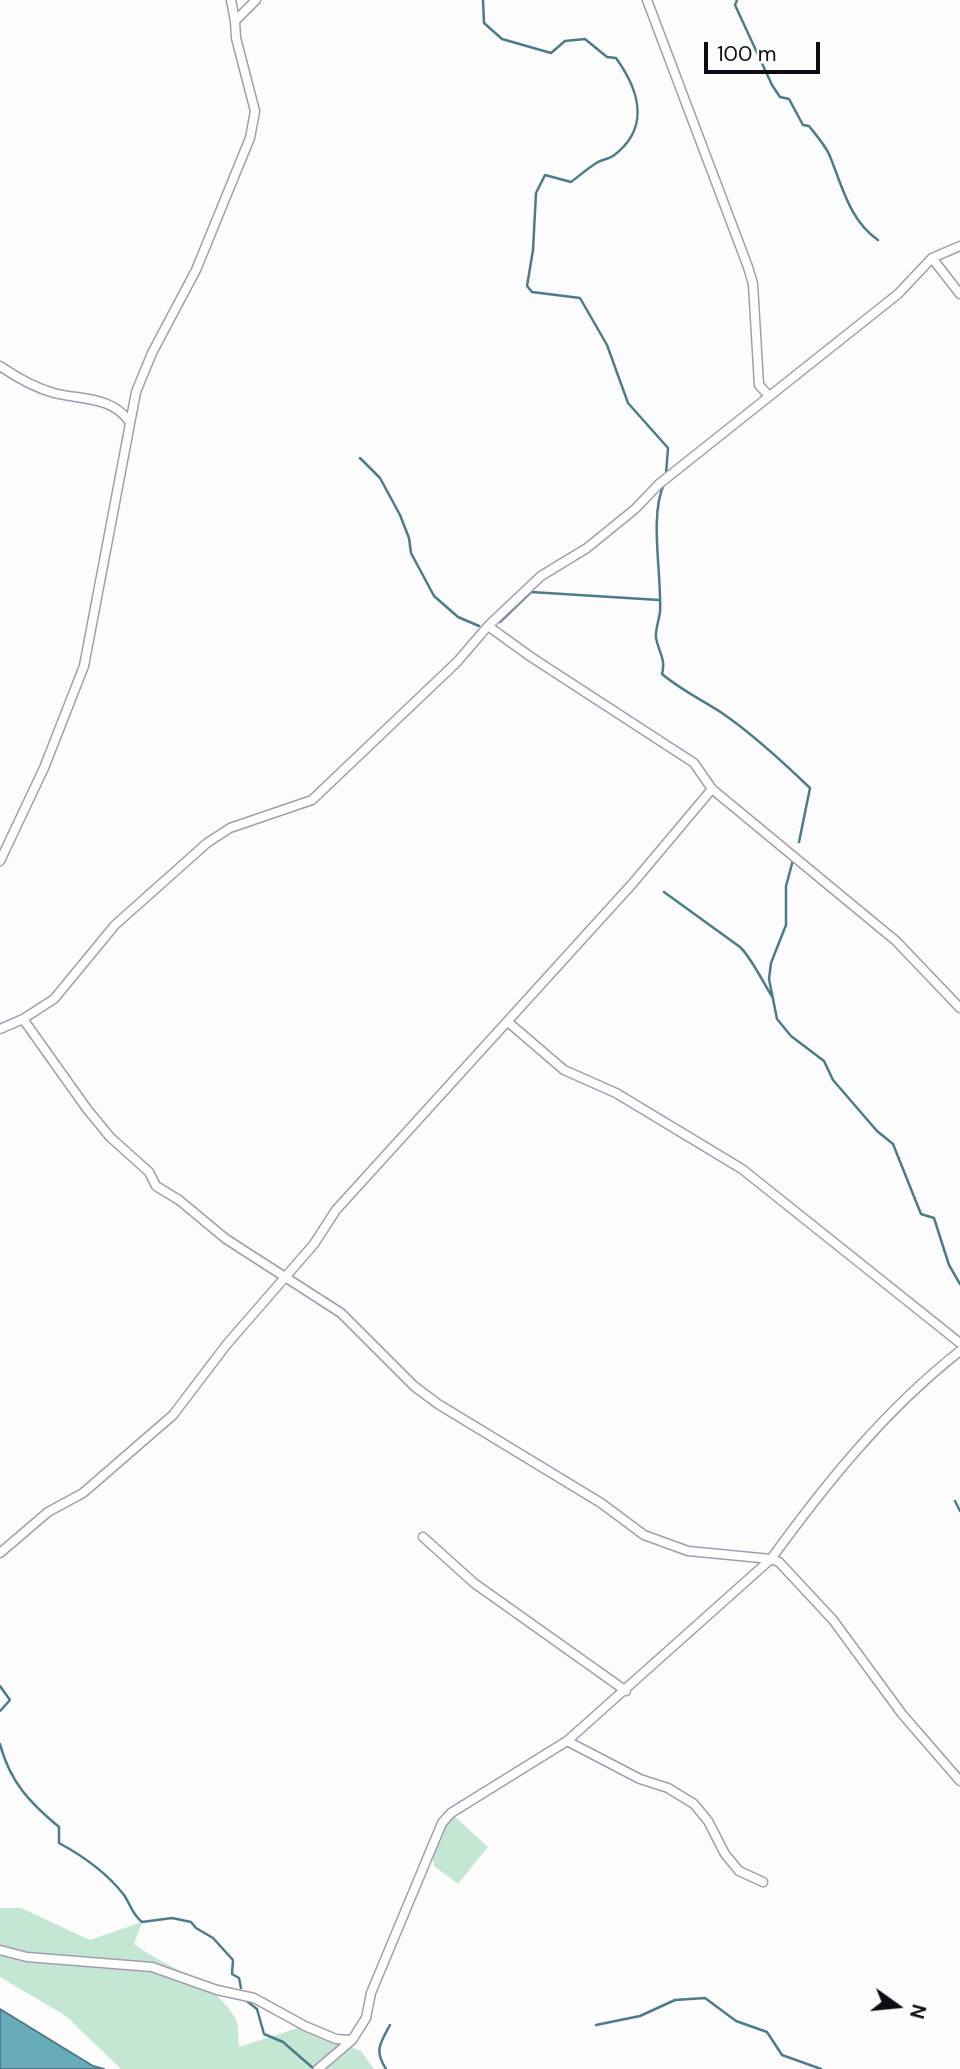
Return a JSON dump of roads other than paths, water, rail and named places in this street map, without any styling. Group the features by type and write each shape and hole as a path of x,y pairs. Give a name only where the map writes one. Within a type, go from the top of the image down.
{"street":[{"path":"0,862 44,768 84,666 135,392 152,353 196,270 250,138 255,111 236,38 236,21 231,0"},
{"path":"236,21 257,0"},
{"path":"647,0 748,267 753,284 758,385 768,396"},
{"path":"0,1029 23,1019 54,999 114,925 207,843 230,828 312,800 457,662 488,626 541,576 587,548 635,509 659,484 898,294 932,258 960,246"},
{"path":"932,258 960,293"},
{"path":"0,366 52,393 110,405 122,412 128,421"},
{"path":"488,626 694,763 712,789 896,941 960,1008"},
{"path":"0,1553 48,1512 83,1493 173,1415 227,1344 286,1278 336,1210 633,883 712,789"},
{"path":"23,1019 87,1109 110,1137 149,1172 156,1186 179,1200 226,1239 341,1313 414,1386 438,1405 601,1503 644,1535 688,1551 779,1562 833,1620 902,1714 960,1781"},
{"path":"508,1022 564,1070 616,1093 742,1169 960,1343"},
{"path":"318,2069 352,2040 366,2018 371,1993 442,1823 451,1814 567,1741 771,1559 878,1424 926,1378 960,1351"},
{"path":"424,1537 474,1583 626,1690"},
{"path":"567,1741 640,1779 668,1788 694,1804 708,1821 725,1854 739,1871 763,1882"},
{"path":"0,1950 27,1957 152,1967 217,1990 254,1998 305,2026 336,2039 352,2040"}],"water":[{"path":"0,2009 93,2066 104,2069 0,2069"}],"waterway":[{"path":"483,0 484,23 502,39 551,53 565,41 585,39 607,57 616,58 631,83 637,121 625,145 613,156 598,162 571,182 545,175 536,193 533,250 527,286 532,292 580,298 607,345 628,403 668,448 666,474"},
{"path":"737,0 735,5 772,85 780,97 789,99 803,125 809,126 825,147 853,212 868,232 878,240"},
{"path":"360,458 380,478 400,515 409,538 411,553 434,596 458,617 479,626"},
{"path":"664,484 657,513 660,612 656,635 663,660 662,674 745,730 810,788 799,842"},
{"path":"500,622 531,592 659,600"},
{"path":"793,860 786,886 786,925 771,963 769,979 777,1019 791,1036 824,1061 833,1080 877,1131 893,1144 921,1214 934,1218 949,1265 960,1284"},
{"path":"664,892 740,947 773,998"},
{"path":"955,1501 960,1511"},
{"path":"0,1686 10,1700 0,1711"},
{"path":"0,1744 9,1770 22,1791 59,1827 59,1843 86,1859 110,1879 142,1922 172,1918 191,1922 213,1938 233,1960 232,1974 239,1978 241,1988"},
{"path":"596,2025 640,2016 675,2000 705,1998 736,2021 767,2032 782,2055 821,2069"},
{"path":"244,1999 257,2009 264,2034 283,2042 314,2069"},
{"path":"386,2069 379,2052 390,2025"}]}
